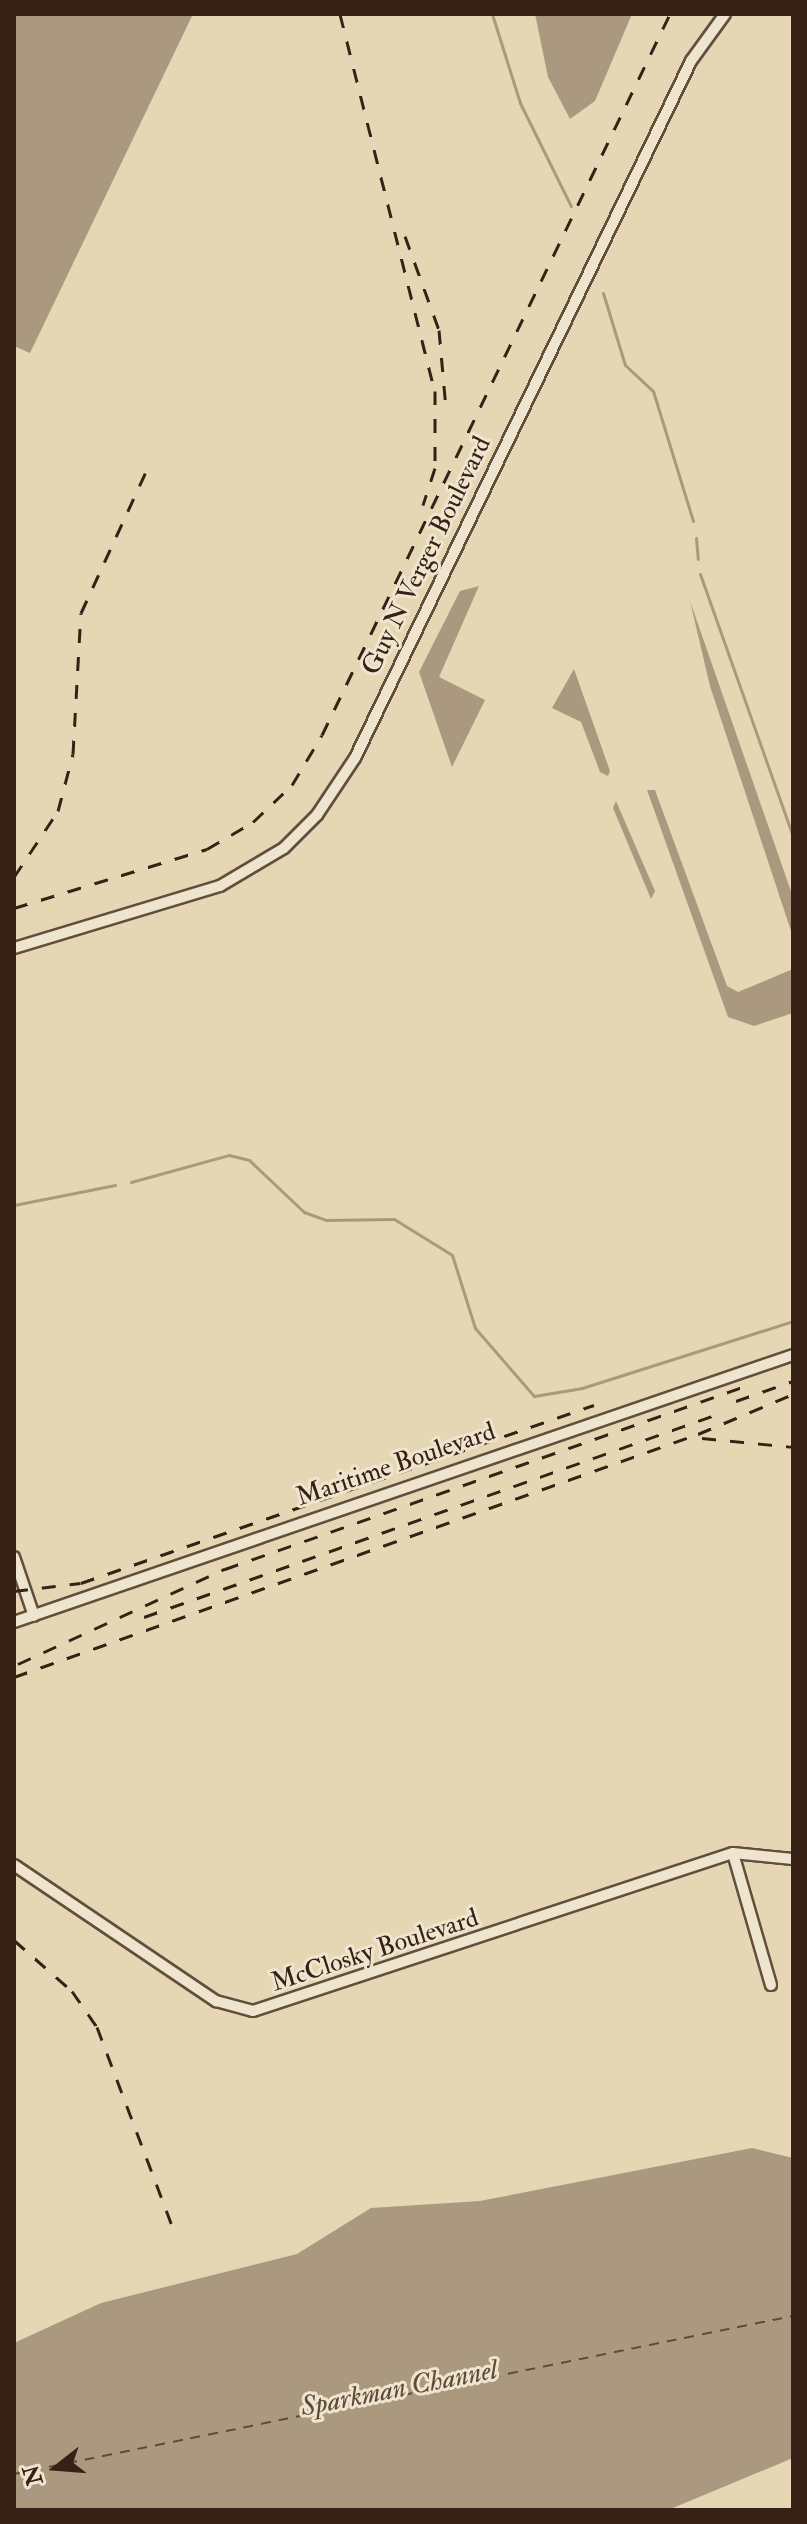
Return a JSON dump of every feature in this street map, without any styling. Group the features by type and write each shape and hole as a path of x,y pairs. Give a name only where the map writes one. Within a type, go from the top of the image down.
{"street":[{"name":"Guy N Verger Boulevard","path":"14,948 220,886 284,848 317,815 355,758 691,61 725,14"},
{"name":"Maritime Boulevard","path":"14,1622 793,1355"},
{"path":"14,1557 34,1616"},
{"path":"733,1853 771,1985"},
{"name":"McClosky Boulevard","path":"14,1865 216,2001 253,2011 733,1853 793,1859"}],"water":[{"path":"14,14 193,14 30,353 14,346"},
{"path":"535,14 632,14 595,101 570,119 548,77"},
{"path":"479,586 439,677 485,700 452,767 419,672 460,591"},
{"path":"690,601 793,897 793,937 710,686"},
{"path":"574,669 610,771 608,776 600,772 581,722 552,708"},
{"path":"647,790 655,790 727,986 738,992 793,969 793,1013 754,1026 728,1017"},
{"path":"616,801 655,891 651,899 613,808"},
{"name":"Sparkman Channel","path":"752,2148 793,2158 793,2458 668,2510 14,2510 14,2343 101,2303 297,2254 371,2208 480,2201"}],"waterway":[{"path":"492,14 520,103 571,206"},
{"path":"603,293 625,365 653,391 693,521"},
{"path":"696,538 698,559"},
{"path":"700,574 793,837"},
{"path":"131,1182 229,1155 249,1160 304,1212 326,1220 394,1219 452,1255 475,1328 534,1396 582,1388 793,1321"},
{"path":"14,1205 115,1185"}],"ferry route":[{"path":"14,2474 793,2316"}],"railway":[{"path":"340,14 435,391 435,468 423,505"},
{"path":"14,908 207,849 253,822 292,785 322,735 670,14"},
{"path":"405,236 439,330 446,409"},
{"path":"14,877 58,811 73,754 81,613 148,467"},
{"path":"736,1401 793,1381"},
{"path":"18,1664 225,1569 751,1384"},
{"path":"14,1677 698,1434 793,1394"},
{"path":"14,1591 81,1583 594,1405"},
{"path":"144,1617 718,1414"},
{"path":"702,1438 793,1447"},
{"path":"14,1940 72,1991 97,2027 172,2226"}]}
